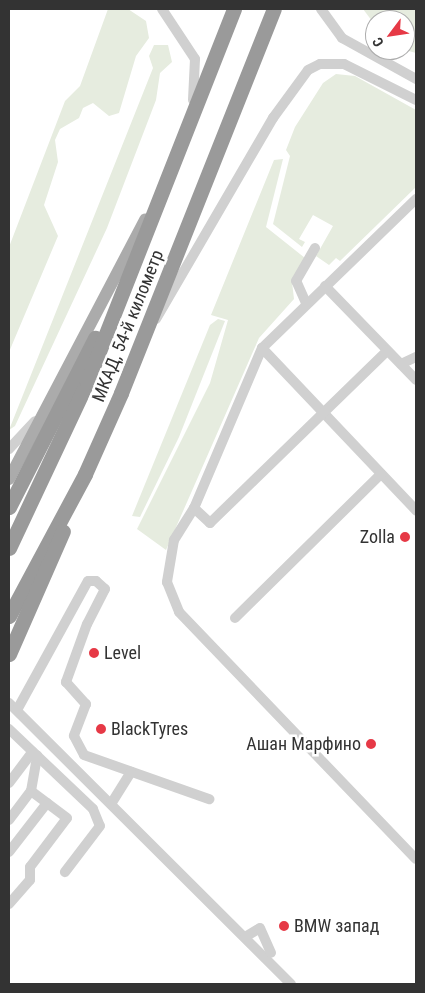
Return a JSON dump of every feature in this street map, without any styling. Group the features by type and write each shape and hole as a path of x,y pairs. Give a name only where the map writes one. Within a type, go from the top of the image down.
{"highway":[{"name":"МКАД, 54-й километр","path":"9,548 87,382 154,205 234,9"},
{"name":"МКАД, 54-й километр","path":"9,616 85,474 146,337 274,9"},
{"path":"9,507 121,291"},
{"path":"9,654 41,588 85,474"}],"main road":[{"path":"9,479 154,205"}],"lane":[{"path":"162,9 194,59 190,115"},
{"path":"320,9 342,38 416,79"},
{"path":"146,337 273,118 308,70 320,64 344,64 416,100"},
{"path":"416,199 306,303 262,348 194,508 174,540 166,582 170,597 416,859"},
{"path":"306,303 296,281 315,248"},
{"path":"325,286 416,380"},
{"path":"262,348 416,510"},
{"path":"194,508 210,523 387,351"},
{"path":"401,364 416,358"},
{"path":"9,449 47,407"},
{"path":"235,618 381,474"},
{"path":"17,710 88,581 96,581 105,589 87,624 66,682 86,704 74,736 84,755 209,799"},
{"path":"9,703 291,984"},
{"path":"9,728 93,809 100,826 65,872"},
{"path":"9,783 35,754"},
{"path":"9,820 31,791 35,754"},
{"path":"111,804 131,772"},
{"path":"9,904 30,880 30,868 67,818 31,791"},
{"path":"10,852 47,803"},
{"path":"245,937 260,928 271,953"}],"shaded area":[{"path":"108,9 128,9 146,21 149,38 136,56 119,113 109,116 93,103 83,108 79,118 60,129 55,140 58,162 44,205 58,236 9,352 9,247 65,101 80,86"},
{"path":"363,9 416,9 416,53 415,10 365,10 365,12"},
{"path":"154,45 168,45 172,62 160,73 156,100 107,228 15,426 9,430 153,68 149,56"},
{"path":"336,74 355,76 416,110 416,187 340,261 336,258 329,265 316,256 333,226 313,215 299,239 305,242 302,247 273,224 290,156 286,150 295,127 323,83"},
{"path":"283,159 266,227 305,258 292,282 294,299 259,338 166,550 137,529 210,383 228,320 211,315 274,160"},
{"path":"218,319 225,321 179,437 140,517 132,516 210,325"}],"place":[{"name":"Zolla","path":"405,537"},
{"name":"Level","path":"94,653"},
{"name":"BlackTyres","path":"101,729"},
{"name":"Ашан Марфино","path":"371,744"},
{"name":"BMW запад","path":"284,926"}]}
